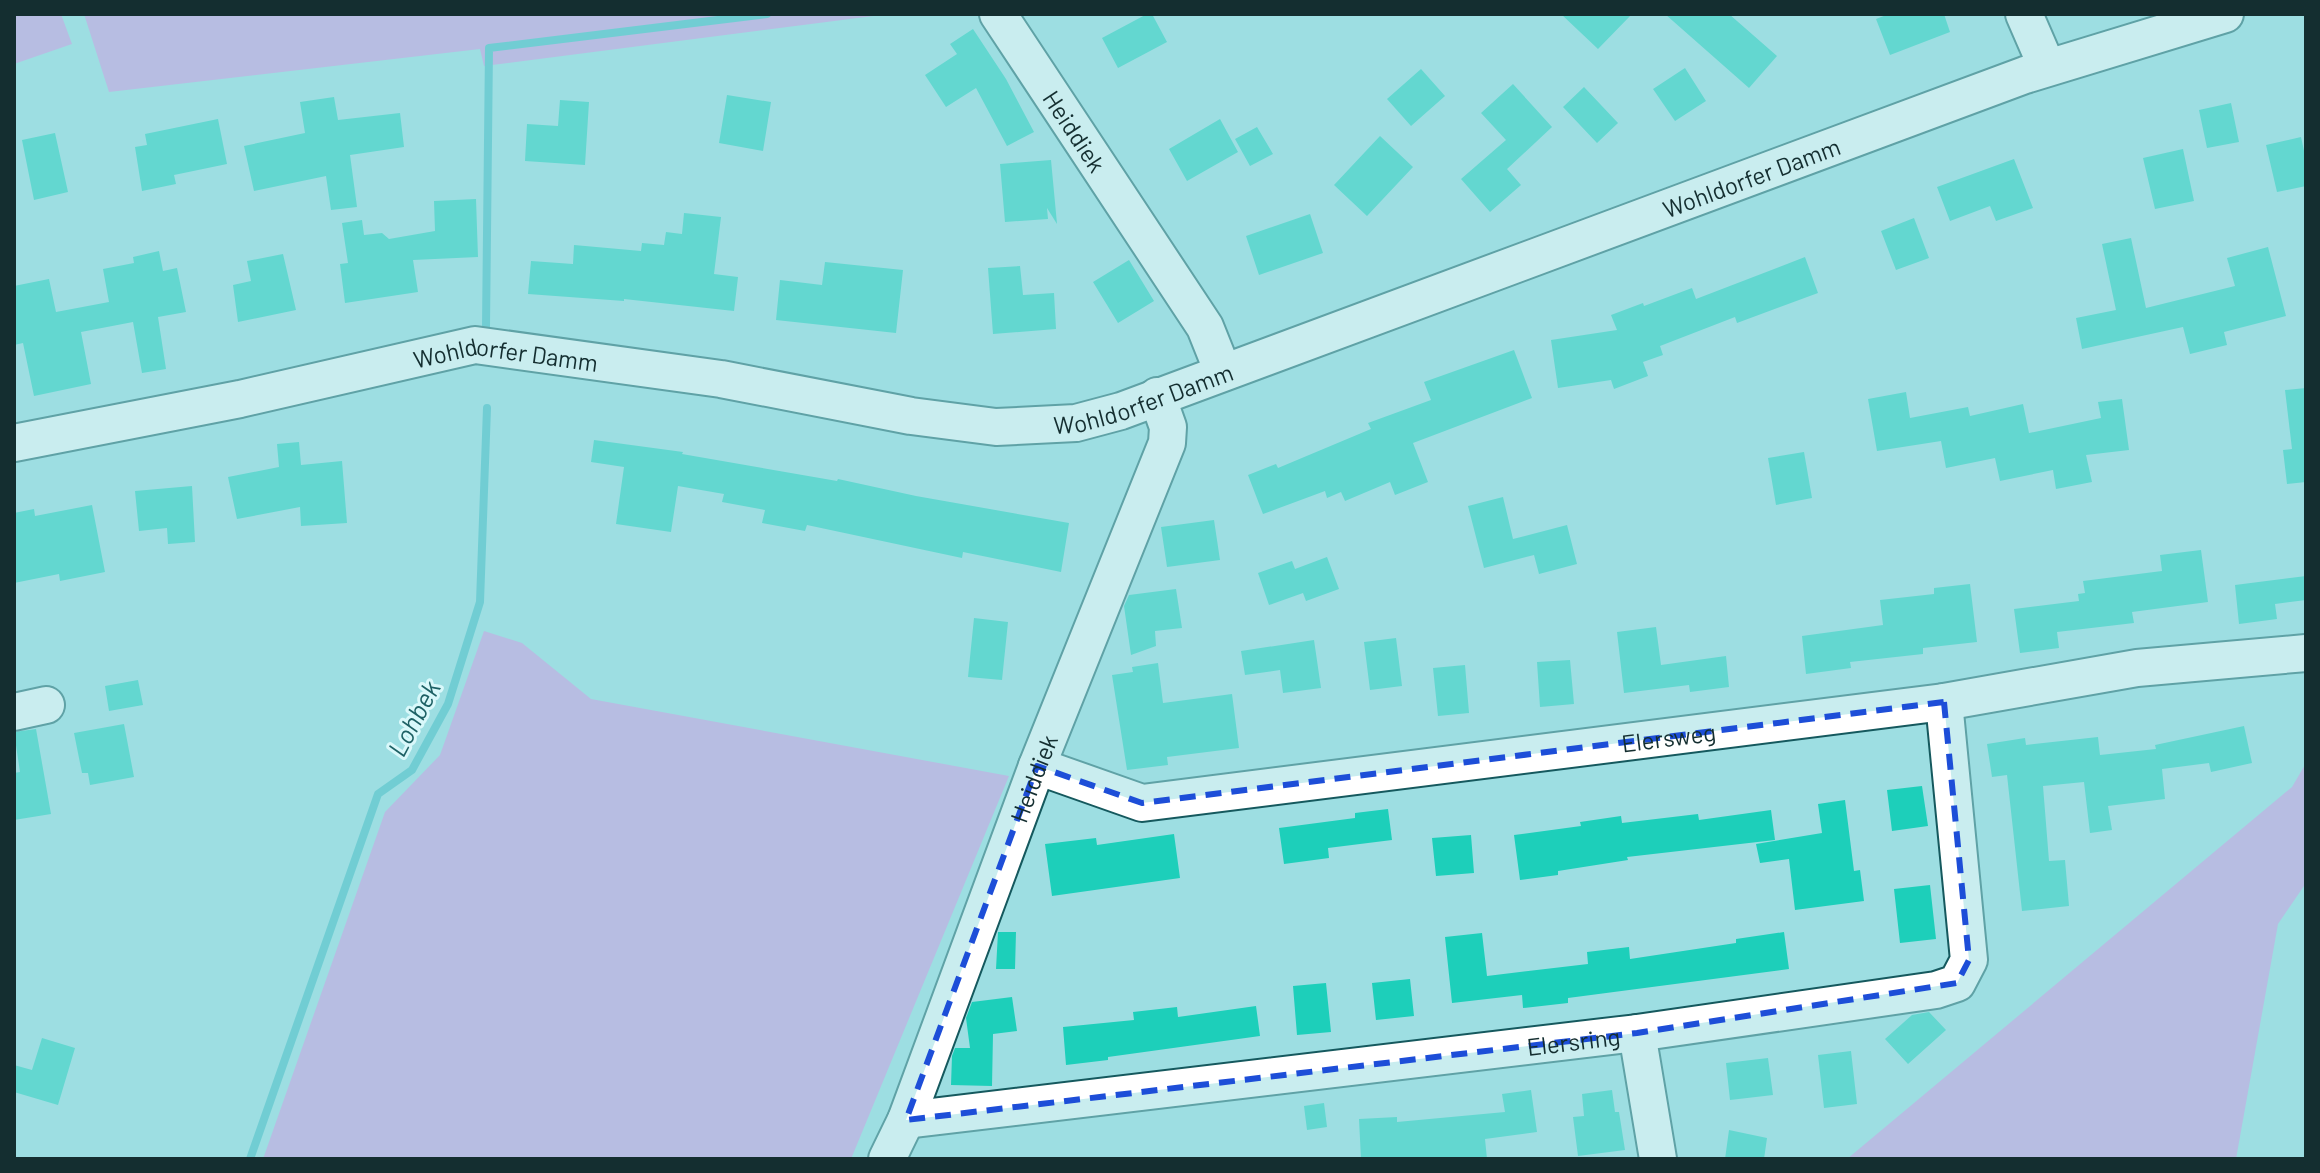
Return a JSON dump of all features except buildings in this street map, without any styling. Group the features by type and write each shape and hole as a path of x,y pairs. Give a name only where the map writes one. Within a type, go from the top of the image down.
{"street":[{"name":"Heiddiek","path":"998,14 1205,327 1223,372"},
{"path":"2024,14 2047,67"},
{"name":"Wohldorfer Damm","path":"14,443 240,399 475,345 721,379 911,416 996,427 1076,423 1121,411 2047,67 2225,14"},
{"name":"Heiddiek","path":"887,1159 906,1120 1037,766 1167,443 1168,427 1157,396"},
{"name":"Elersweg","path":"1037,766 1142,803 1944,702 2137,668 2306,653"},
{"name":"Elersring","path":"906,1120 1637,1033 1936,990 1957,983 1969,960 1944,702"},
{"path":"1637,1033 1658,1159"}],"highlighted area":[{"path":"1944,702 1969,960 1957,983 1637,1033 906,1120 1037,766 1142,803"}],"shaded area":[{"path":"14,14 61,14 72,44 14,64"},
{"path":"84,14 889,14 484,66 480,49 109,92"},
{"path":"484,631 522,643 591,699 1009,776 851,1159 263,1159 385,812 440,755"},
{"path":"2306,763 2306,883 2278,924 2236,1159 1847,1159 2292,787"}],"waterway":[{"name":"Lohbek","path":"486,327 489,48 767,14"},
{"name":"Lohbek","path":"250,1159 378,794 412,770 448,704 480,602 487,408"}]}
